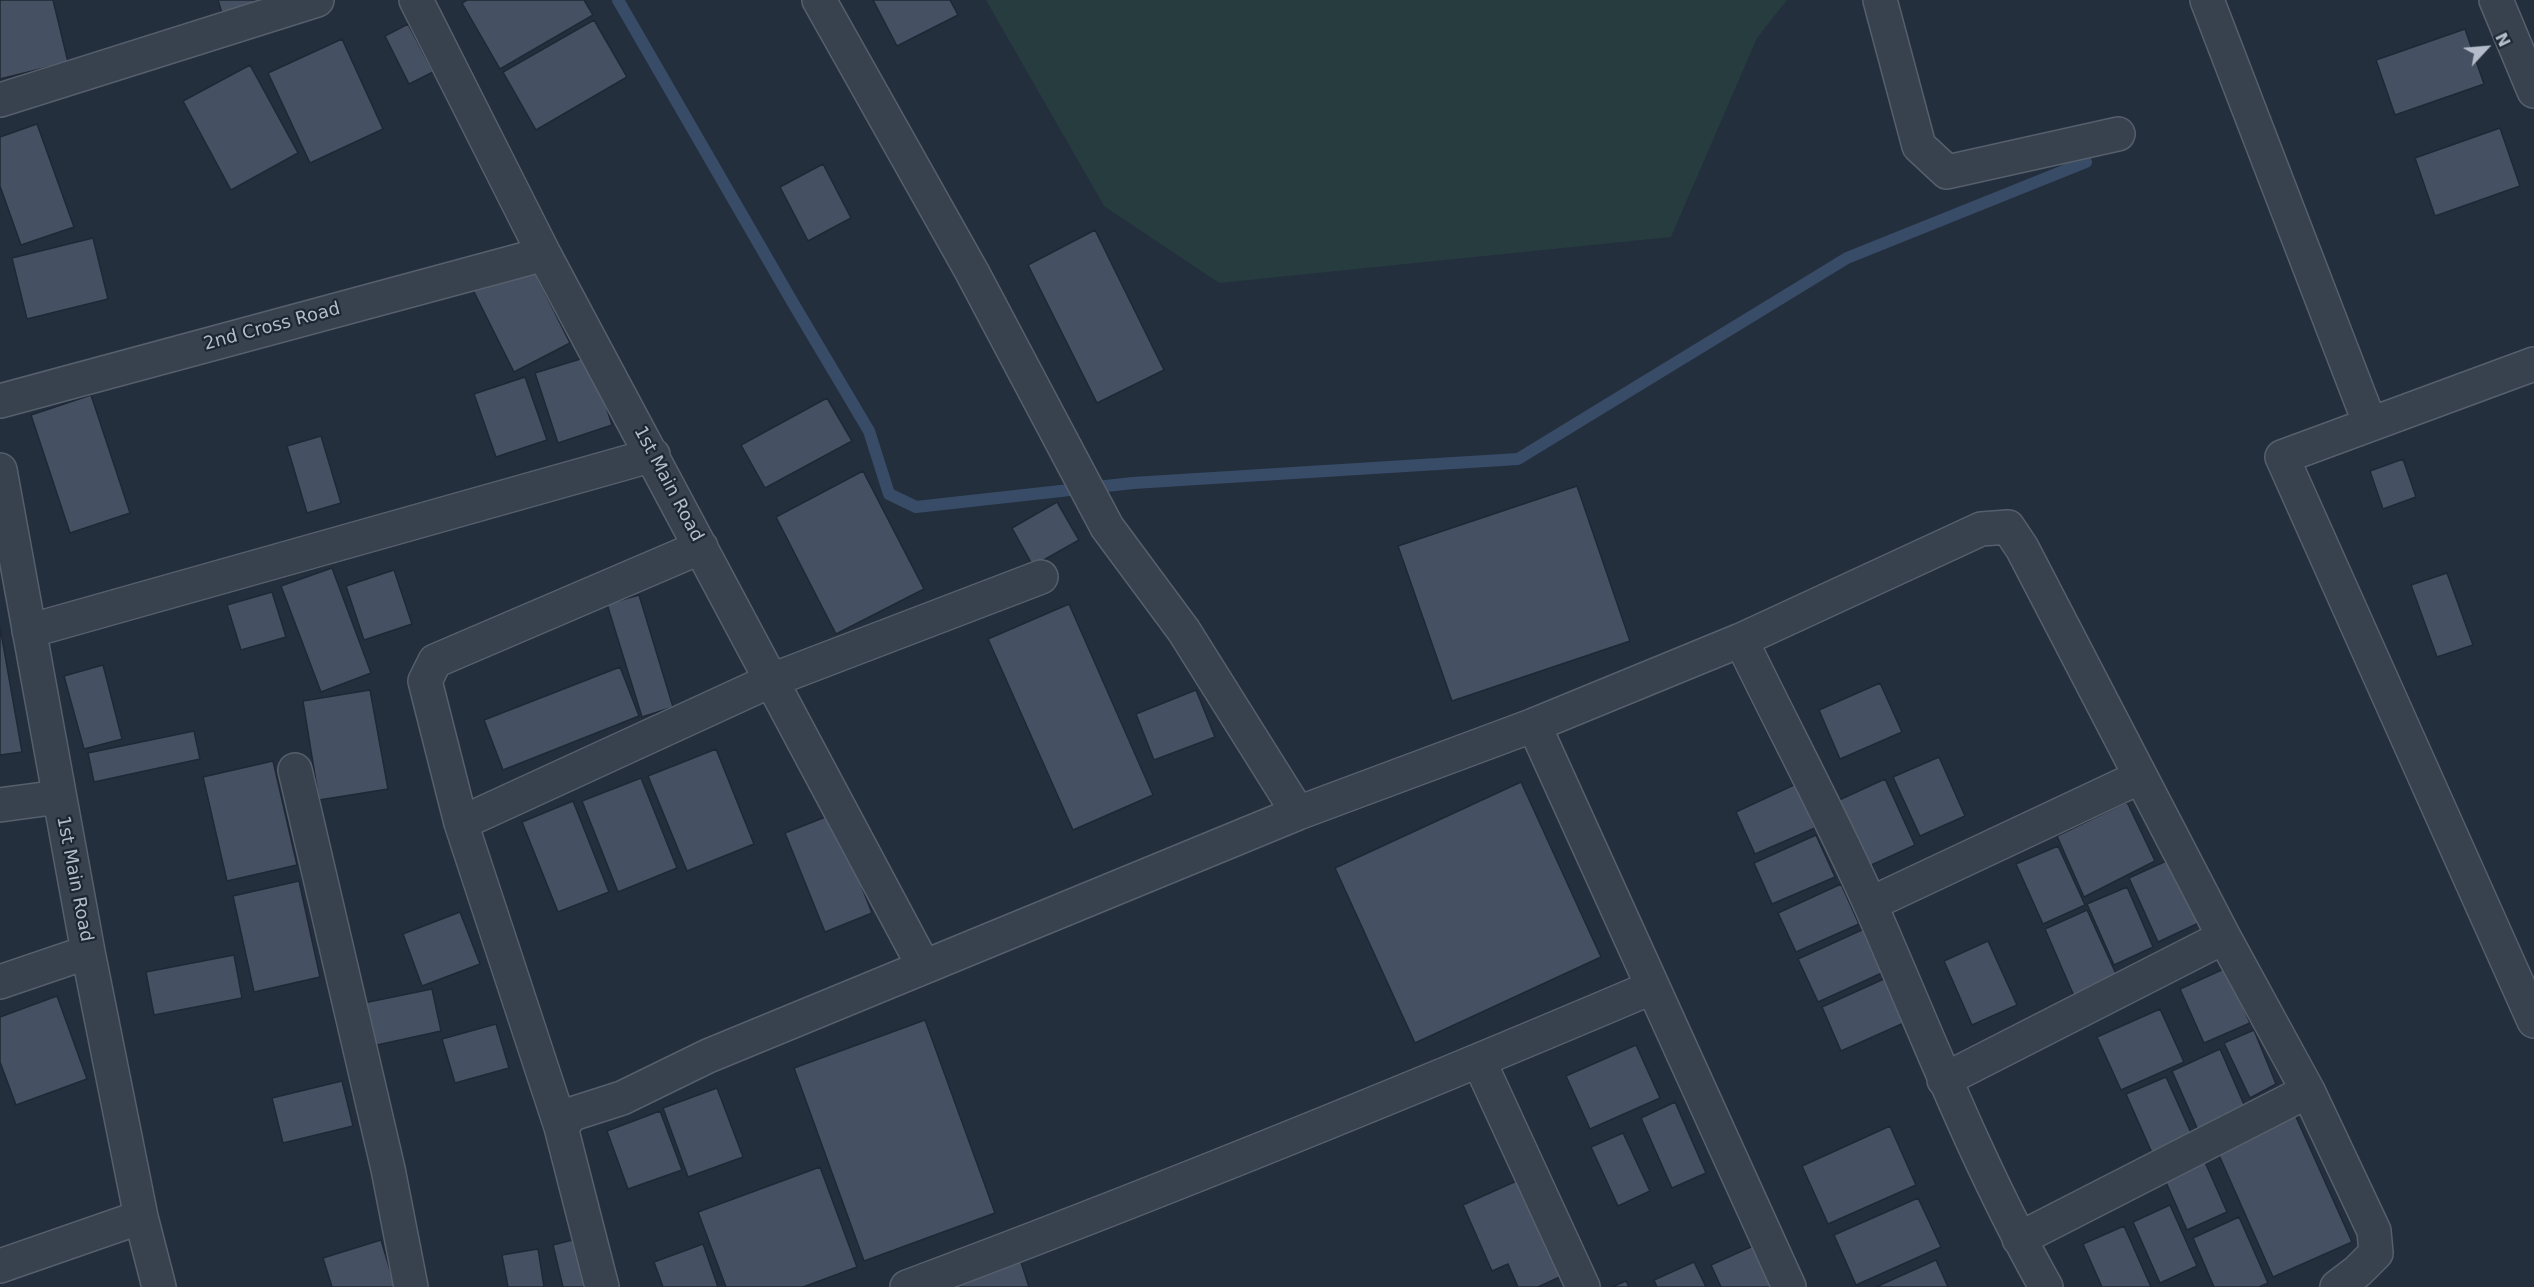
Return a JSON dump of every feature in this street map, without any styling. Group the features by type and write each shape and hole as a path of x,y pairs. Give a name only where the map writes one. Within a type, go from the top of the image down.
{"street":[{"path":"0,100 317,0"},
{"name":"1st Main Road","path":"416,0 544,254 924,967"},
{"path":"819,0 972,272 1107,527 1184,631 1298,813"},
{"path":"1880,0 1919,146 1947,172 2118,134"},
{"path":"2207,0 2370,424"},
{"path":"2496,0 2524,38 2534,91"},
{"name":"2nd Cross Road","path":"0,401 544,254"},
{"path":"2534,364 2282,457 2534,1021"},
{"path":"28,631 653,455"},
{"name":"1st Main Road","path":"0,470 6,542 28,631 88,952 141,1217 159,1287"},
{"path":"561,1127 572,1114 622,1098 708,1056 1298,813 1534,725 1741,640 1981,529 2008,527 2022,548 2224,938 2308,1091 2374,1231 2376,1253 2337,1287"},
{"path":"602,1287 561,1127 461,823 425,681 435,661 701,547"},
{"path":"461,823 772,680 1041,577"},
{"path":"1741,640 1870,904 1944,1080 2019,1239 2046,1287"},
{"path":"1534,725 1790,1287"},
{"path":"294,770 388,1170 411,1287"},
{"path":"1870,904 2140,777"},
{"path":"0,806 59,797"},
{"path":"1944,1080 2224,938"},
{"path":"0,982 88,952"},
{"path":"907,1287 1080,1222 1479,1061 1653,987"},
{"path":"1479,1061 1583,1287"},
{"path":"2019,1239 2308,1091"},
{"path":"0,1266 141,1217"}],"green space":[{"path":"986,0 1787,0 1757,38 1671,237 1219,283 1104,206"}],"building":[{"path":"0,0 53,0 68,62 0,79"},
{"path":"218,0 297,0 225,23"},
{"path":"467,0 584,0 593,15 500,69 462,3"},
{"path":"873,0 950,0 958,15 897,46"},
{"path":"594,20 627,77 536,130 503,72"},
{"path":"408,24 433,72 409,84 385,36"},
{"path":"2465,29 2484,84 2395,115 2376,60"},
{"path":"342,39 383,129 310,163 268,73"},
{"path":"250,65 298,153 231,190 183,101"},
{"path":"37,124 74,227 21,245 0,186 0,137"},
{"path":"2500,128 2520,186 2435,216 2415,158"},
{"path":"823,164 851,218 808,241 780,187"},
{"path":"1095,230 1164,370 1097,403 1028,265"},
{"path":"93,238 108,299 27,319 12,258"},
{"path":"529,261 570,343 514,372 473,290"},
{"path":"590,356 612,425 558,443 535,373"},
{"path":"525,377 547,440 496,457 474,394"},
{"path":"91,395 130,513 70,533 31,415"},
{"path":"827,398 852,441 765,488 741,445"},
{"path":"321,436 341,503 307,513 287,446"},
{"path":"2403,459 2416,497 2383,509 2370,471"},
{"path":"863,471 924,589 836,634 776,517"},
{"path":"1577,486 1630,641 1452,701 1398,546"},
{"path":"1057,502 1079,540 1033,566 1012,528"},
{"path":"332,568 371,673 321,692 281,586"},
{"path":"394,570 412,624 364,640 346,586"},
{"path":"2447,573 2473,645 2437,657 2411,585"},
{"path":"272,592 286,637 241,650 227,605"},
{"path":"639,595 673,707 642,717 607,604"},
{"path":"1069,604 1153,795 1073,830 988,639"},
{"path":"0,627 22,752 0,755"},
{"path":"103,665 122,739 84,749 64,676"},
{"path":"620,667 639,716 503,770 484,720"},
{"path":"1880,683 1902,732 1840,759 1819,710"},
{"path":"370,690 388,789 319,800 303,701"},
{"path":"1196,690 1215,737 1154,760 1136,714"},
{"path":"194,731 200,759 94,782 88,753"},
{"path":"716,749 754,844 687,871 648,776"},
{"path":"1939,757 1965,816 1920,836 1893,777"},
{"path":"273,761 297,865 227,881 203,777"},
{"path":"641,778 677,868 618,892 582,801"},
{"path":"1885,779 1915,845 1867,867 1837,801"},
{"path":"1521,782 1601,957 1415,1043 1335,868"},
{"path":"1796,784 1815,828 1755,854 1736,812"},
{"path":"573,801 609,892 558,912 522,822"},
{"path":"2127,802 2155,861 2084,897 2057,836"},
{"path":"833,814 872,913 825,932 785,833"},
{"path":"1816,835 1835,877 1772,904 1754,863"},
{"path":"2058,846 2085,905 2043,924 2016,864"},
{"path":"2175,857 2203,921 2158,942 2129,878"},
{"path":"299,881 320,977 254,992 233,896"},
{"path":"1841,884 1859,924 1796,952 1778,913"},
{"path":"2127,887 2153,947 2114,965 2087,904"},
{"path":"2087,910 2117,976 2074,996 2045,929"},
{"path":"460,912 480,964 422,986 403,934"},
{"path":"1864,929 1884,972 1818,1002 1798,959"},
{"path":"1988,941 2017,1005 1972,1025 1944,961"},
{"path":"234,955 242,998 154,1015 146,972"},
{"path":"2226,968 2250,1023 2204,1043 2180,989"},
{"path":"1886,978 1906,1022 1841,1051 1822,1007"},
{"path":"432,989 441,1031 368,1047 359,1004"},
{"path":"57,996 87,1079 16,1105 0,1062 0,1017"},
{"path":"2160,1009 2184,1062 2121,1090 2097,1037"},
{"path":"925,1020 995,1213 864,1261 794,1068"},
{"path":"496,1024 509,1068 455,1083 442,1039"},
{"path":"2254,1030 2276,1084 2250,1098 2224,1043"},
{"path":"1636,1045 1660,1098 1590,1129 1566,1076"},
{"path":"2220,1049 2246,1109 2198,1130 2172,1071"},
{"path":"2166,1077 2192,1135 2152,1153 2126,1094"},
{"path":"342,1081 353,1126 283,1143 272,1098"},
{"path":"717,1088 743,1157 688,1177 663,1108"},
{"path":"1675,1102 1706,1173 1672,1188 1641,1118"},
{"path":"2292,1108 2352,1242 2273,1277 2214,1144"},
{"path":"660,1111 682,1170 628,1189 607,1131"},
{"path":"1890,1126 1916,1185 1828,1224 1802,1166"},
{"path":"1623,1133 1650,1191 1618,1206 1591,1147"},
{"path":"2201,1153 2227,1212 2187,1230 2161,1171"},
{"path":"820,1167 857,1267 803,1287 726,1287 698,1212"},
{"path":"1521,1179 1564,1275 1538,1287 1518,1287 1508,1264 1492,1271 1463,1205"},
{"path":"1918,1198 1941,1247 1856,1285 1834,1235"},
{"path":"2170,1205 2197,1266 2160,1283 2133,1222"},
{"path":"2239,1217 2268,1283 2259,1287 2214,1287 2193,1238"},
{"path":"2124,1226 2151,1287 2102,1287 2083,1244"},
{"path":"588,1236 601,1287 563,1287 553,1245"},
{"path":"381,1240 395,1287 332,1287 323,1258"},
{"path":"703,1244 718,1287 663,1287 654,1262"},
{"path":"1753,1246 1771,1287 1721,1287 1711,1265"},
{"path":"538,1249 544,1287 508,1287 502,1255"},
{"path":"1019,1256 1029,1287 927,1287"},
{"path":"1936,1260 1948,1287 1876,1287"},
{"path":"1694,1262 1706,1287 1657,1287 1654,1280"},
{"path":"1626,1281 1629,1287 1612,1287"}],"waterway":[{"path":"618,0 869,431 889,494 916,507 1133,483 1518,459 1847,258 2086,162"}]}
